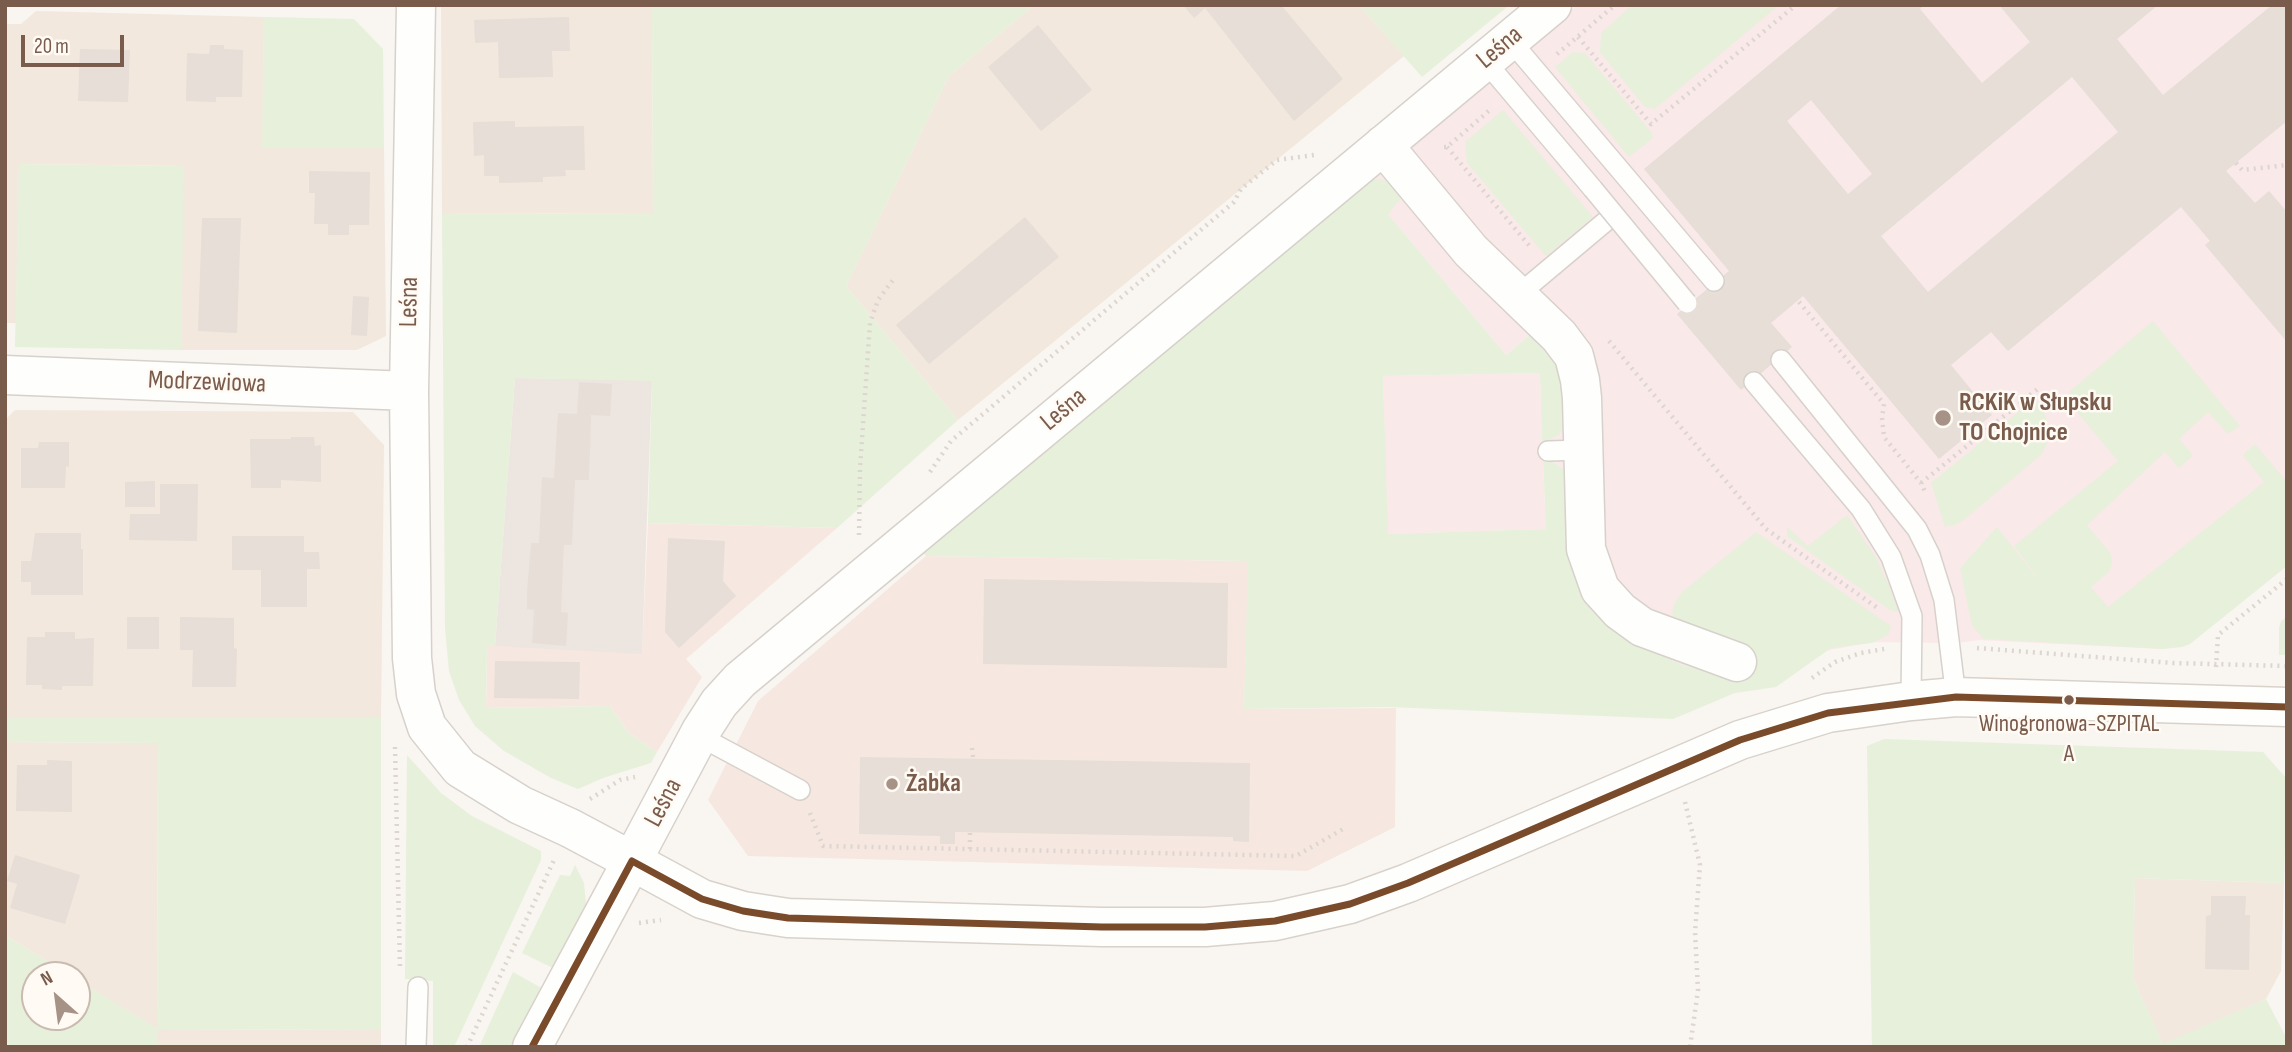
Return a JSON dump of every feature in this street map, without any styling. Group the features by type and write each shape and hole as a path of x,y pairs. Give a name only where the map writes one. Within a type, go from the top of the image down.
{"street":[{"name":"Leśna","path":"416,5 409,391 412,657 416,694 428,727 460,768 520,805 632,861"},
{"name":"Leśna","path":"532,1047 699,736 719,703 740,680 1552,5"},
{"path":"1383,145 1471,251 1559,336 1574,356 1580,380 1565,451 1586,550 1595,578 1609,602 1628,618 1655,634 1737,662"},
{"name":"Modrzewiowa","path":"5,375 409,391"},
{"path":"632,861 702,899 743,911 788,918 1102,927 1205,927 1275,921 1350,904 1408,883 1740,740 1828,713 1956,697 2287,707"}],"lane":[{"path":"1498,50 1592,189 1687,303"},
{"path":"1498,50 1714,281"},
{"path":"1518,295 1605,222"},
{"path":"1781,360 1917,529 1930,555 1944,600 1956,697"},
{"path":"1754,382 1868,519 1891,557 1908,599 1913,624 1911,701"},
{"path":"699,736 800,790"},
{"path":"416,1047 418,987"}],"path":[{"path":"1578,37 1651,124 1796,5"},
{"path":"1447,147 1549,269"},
{"path":"928,475 951,441 1234,202 1241,189 1277,160 1316,155"},
{"path":"2236,163 2242,170 2287,165"},
{"path":"859,541 867,340 875,307 893,280"},
{"path":"1799,302 1884,404 1882,418"},
{"path":"1601,331 1766,529 1900,624 1913,624"},
{"path":"1922,483 2040,387"},
{"path":"2216,672 2218,635 2287,579"},
{"path":"1810,679 1835,662 1861,653 1896,647"},
{"path":"1973,648 2076,657 2287,666"},
{"path":"972,748 973,757"},
{"path":"585,803 620,780 643,775"},
{"path":"800,790 823,846 1296,856 1343,829"},
{"path":"1685,800 1700,865 1695,932 1698,990 1690,1047"},
{"path":"970,833 970,849"},
{"path":"467,1047 558,852"}],"shaded area":[{"path":"441,5 652,5 653,214 442,213"},
{"path":"1034,5 1359,5 1404,56 958,420 846,286 949,76"},
{"path":"1577,5 2287,5 2287,547 2163,649 1979,640 1956,643 1871,642 1711,673 1682,665 1651,650 1561,467 1553,462 1543,461 1546,529 1387,534 1383,376 1540,373 1542,441 1558,436 1532,333 1506,355 1388,214 1365,182"},
{"path":"36,11 264,17 263,148 384,148 386,336 357,350 181,350 183,166 19,164 16,323 5,323 5,24 21,24"},
{"path":"515,378 652,380 642,654 495,646"},
{"path":"15,410 353,412 384,445 381,718 5,718 5,420"},
{"path":"648,523 837,528 686,659 702,677 657,752 629,733 610,706 486,708 487,645 642,653"},
{"path":"926,556 1249,561 1244,709 1396,708 1395,827 1307,871 748,856 708,800 758,701"},
{"path":"5,742 158,743 157,1029 91,989 91,961 47,961 5,935"},
{"path":"2135,878 2284,883 2281,971 2266,999 2163,1045 2133,978"},
{"path":"157,1029 381,1030 381,1047 157,1047"}],"green space":[{"path":"652,5 1034,5 949,76 846,286 958,420 837,528 648,523 652,381 515,378 495,646 487,645 486,708 610,706 629,733 657,752 651,763 578,789 551,778 504,751 475,726 459,700 449,671 445,628 442,213 653,214"},
{"path":"1359,5 1506,5 1507,7 1422,77"},
{"path":"1632,5 1779,5 1655,109 1645,107 1600,52 1601,33"},
{"path":"264,17 354,19 383,49 384,148 262,148"},
{"path":"1573,52 1585,53 1652,133 1653,138 1629,157 1555,67"},
{"path":"1503,110 1593,217 1546,256 1467,163 1465,142"},
{"path":"19,164 184,166 181,350 15,347"},
{"path":"1371,179 1389,180 1402,197 1388,214 1506,355 1532,333 1560,365 1565,427 1558,436 1542,442 1540,373 1383,376 1388,534 1546,529 1543,460 1549,460 1566,472 1651,650 1682,665 1737,677 1750,646 1739,645 1676,623 1672,612 1682,592 1756,532 1891,626 1888,635 1872,643 1831,648 1776,687 1735,693 1673,719 1389,707 1244,709 1248,561 926,556 923,553 923,549"},
{"path":"2153,321 2240,426 2228,434 2208,412 2179,439 2193,455 2179,468 2165,452 2087,525 2111,554 2112,564 2110,571 2091,587 2108,607 2264,482 2243,455 2255,444 2287,482 2287,566 2190,644 2182,647 2163,649 1983,639 1972,625 1960,568 1997,527 2046,589 2014,546 2118,461 2071,405 2069,392"},
{"path":"2034,399 2044,412 2049,427 2042,454 1965,519 1945,527 1931,483"},
{"path":"1847,515 1876,557 1897,612 1890,610 1787,536 1787,527 1808,546"},
{"path":"2287,617 2287,655 2279,655 2279,628 2281,621"},
{"path":"5,718 381,718 381,1030 158,1029 157,1047 5,1047 5,935 47,961 21,961 21,1031 91,1031 91,988 157,1028 158,743 5,742"},
{"path":"1884,739 2263,752 2287,779 2284,883 2135,878 2133,978 2163,1044 2266,999 2287,1039 2287,1047 1872,1047 1867,746"},
{"path":"407,755 441,793 472,816 541,851 541,860 454,1047 433,1047 433,981 405,979"},
{"path":"575,865 584,883 586,904 582,921 555,969 522,953 560,875 570,876"},
{"path":"513,972 545,990 515,1047 479,1047"}],"building":[{"path":"1183,5 1281,5 1343,79 1294,121 1205,8 1194,18"},
{"path":"1841,5 1924,5 1920,9 1982,83 2030,42 1999,5 2158,5 2117,39 2163,95 2272,5 2287,5 2287,121 2226,171 2255,203 2269,191 2287,212 2287,342 2205,245 2210,241 2181,207 2008,351 1991,332 1951,365 1992,415 1939,459 1803,296 1771,323 1792,347 1741,390 1677,314 1729,271 1644,169","holes":["2072,77 2118,132 1928,292 1881,236","1811,100 1872,174 1848,194 1787,121"]},
{"path":"569,17 570,51 552,51 553,77 499,78 498,42 475,43 474,20"},
{"path":"1038,25 1092,90 1041,131 988,67"},
{"path":"210,45 243,50 242,97 216,97 216,102 186,101 187,53 209,54"},
{"path":"80,49 130,50 128,102 78,101"},
{"path":"515,121 515,127 584,126 585,170 565,170 566,176 543,177 543,182 499,183 499,176 484,176 484,155 474,156 473,122"},
{"path":"309,171 370,172 369,225 349,225 349,235 328,235 328,224 314,224 315,193 309,193"},
{"path":"1025,217 1059,257 929,364 896,325"},
{"path":"202,218 241,218 237,333 198,331"},
{"path":"353,296 369,297 367,336 351,335"},
{"path":"579,382 612,384 610,416 591,415 589,480 575,480 572,545 564,545 563,561 561,612 568,613 566,646 532,643 534,610 527,609 527,592 531,543 539,543 542,477 554,478 558,413 577,414"},
{"path":"314,437 315,446 321,445 321,482 281,480 281,488 251,488 250,439"},
{"path":"39,442 69,442 69,467 66,466 65,488 21,488 21,448 38,448"},
{"path":"155,481 155,507 125,507 125,482"},
{"path":"160,484 198,484 197,541 129,540 130,514 160,514"},
{"path":"35,533 81,533 83,595 31,595 31,582 21,582 21,561 31,561"},
{"path":"232,536 304,536 304,552 319,552 320,569 307,569 307,607 261,607 261,570 232,570"},
{"path":"668,538 725,541 723,581 736,596 679,648 665,632"},
{"path":"984,579 1228,583 1227,668 983,664"},
{"path":"127,617 159,617 159,649 127,649"},
{"path":"180,617 234,618 234,648 237,649 236,687 192,687 193,650 180,650"},
{"path":"45,632 75,632 75,639 94,638 93,686 62,686 62,690 42,689 42,685 26,685 27,637 45,637"},
{"path":"495,661 580,662 579,699 494,698"},
{"path":"860,757 1250,763 1249,842 1233,841 1233,837 955,832 955,844 940,844 940,836 859,834"},
{"path":"47,760 72,761 72,812 16,811 17,765 47,765"},
{"path":"15,855 80,875 65,924 10,908 17,884 7,881"},
{"path":"2211,896 2246,896 2245,915 2250,915 2249,970 2205,969 2206,916 2211,915"}],"transit line":[{"path":"632,861 702,899 743,911 788,918 1102,927 1205,927 1275,921 1350,904 1408,883 1740,740 1828,713 1956,697 2287,707"},
{"path":"532,1047 632,861"}],"place":[{"name":"RCKiK w Słupsku TO Chojnice","path":"1943,418"},
{"name":"Winogronowa-SZPITAL A","path":"2069,700"},
{"name":"Żabka","path":"892,784"}]}
